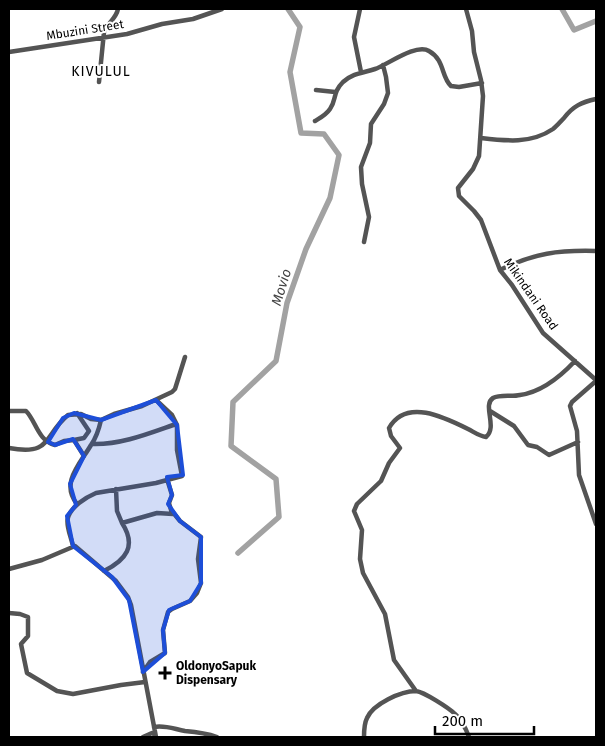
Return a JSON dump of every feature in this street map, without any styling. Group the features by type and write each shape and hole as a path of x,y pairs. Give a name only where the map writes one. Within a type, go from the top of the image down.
{"street":[{"path":"100,82 106,28 116,17 118,9"},
{"name":"Mbuzini Street","path":"9,52 127,34 162,24 182,22 222,9"},
{"path":"360,9 354,37 361,72"},
{"name":"Mikindani Road","path":"466,9 471,24 474,52 482,83 483,96 481,138 477,161 457,192 458,196 481,220 500,270 543,333 596,381"},
{"path":"315,121 330,109 335,92 345,81 361,72 375,69 402,56 425,49 439,61 447,82 451,86 459,87 482,83"},
{"path":"364,242 370,217 362,184 361,167 370,144 371,124 384,104 388,93 383,65"},
{"path":"316,90 335,92"},
{"path":"481,138 512,141 534,138 554,129 569,111 578,104 596,99"},
{"path":"500,270 523,259 545,254 571,250 596,251"},
{"path":"9,448 30,450 48,442 63,418 68,414 86,415 95,420 101,420 156,400 175,389 185,357"},
{"path":"416,692 394,660 385,614 363,573 360,559 362,535 354,514 354,508 381,481 389,463 400,448 389,432 391,425 402,414 412,412 429,413 457,423 480,436 486,437 489,434 490,428 488,405 494,397 520,396 538,390 561,376 575,361"},
{"path":"596,381 570,406 577,428 579,475 596,524"},
{"path":"73,546 67,516 77,504 91,495 156,483 183,475 177,450 176,424 169,411 156,400"},
{"path":"9,411 21,410 28,413 40,434 48,442 55,445 64,441 84,438 89,431 77,414"},
{"path":"490,411 514,426 528,445 537,447 549,455 578,442"},
{"path":"77,504 72,497 70,484 72,475 92,444 101,420"},
{"path":"92,444 107,444 128,440 176,424"},
{"path":"74,440 84,456"},
{"path":"143,672 150,662 165,653 163,630 168,612 190,601 197,593 201,583 198,559 201,537 173,514 169,506 172,495 167,479"},
{"path":"104,571 120,562 127,553 129,542 116,503 116,489"},
{"path":"122,523 157,513 173,514"},
{"path":"9,569 42,560 73,546 78,547 93,563 118,583 130,600 155,736"},
{"path":"9,613 28,617 28,636 21,644 27,673 50,688 73,694 145,682"},
{"path":"364,737 367,718 378,706 389,699 416,692 424,694 455,714 460,719 469,737"},
{"path":"154,728 166,726 204,732 217,737"},
{"path":"142,737 152,733 155,736"}],"highlighted area":[{"path":"156,400 177,425 183,475 167,477 172,495 168,504 180,521 201,537 201,583 190,601 169,610 163,630 165,653 143,672 129,600 112,577 73,546 67,516 76,505 70,484 84,456 73,439 55,445 48,442 63,418 74,413 101,420"}],"waterway":[{"name":"Movio","path":"238,553 279,517 276,479 231,446 233,402 276,361 287,303 306,249 330,198 339,155 324,134 301,133 290,72 300,27 288,9"},
{"path":"562,9 574,30 596,21"}],"place":[{"name":"OldonyoSapuk Dispensary","path":"165,673"}],"district":[{"name":"KIVULUL","path":"101,71"}]}
